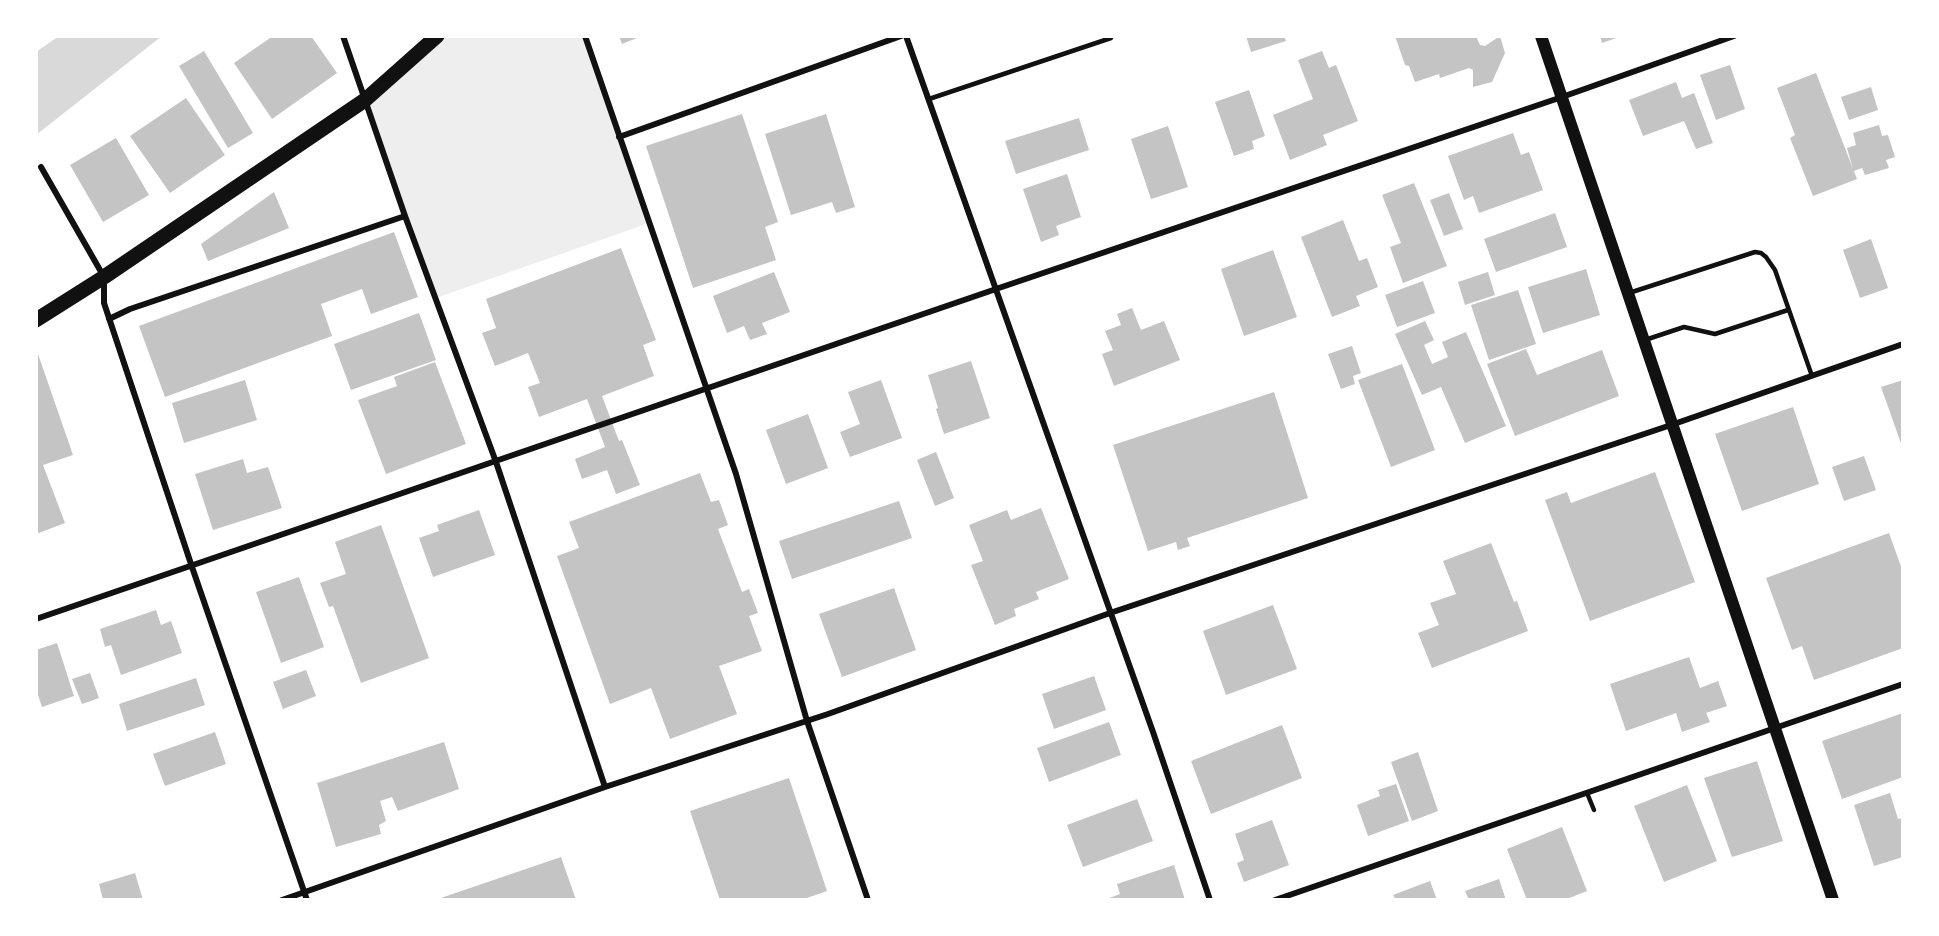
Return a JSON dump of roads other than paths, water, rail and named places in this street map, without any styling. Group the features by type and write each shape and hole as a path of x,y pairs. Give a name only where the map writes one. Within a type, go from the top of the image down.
{"main road":[{"path":"36,320 104,277 365,100 437,36"},
{"path":"1541,36 1833,900"}],"street":[{"path":"343,36 405,216 496,462 605,787"},
{"path":"585,36 735,474 807,721 868,900"},
{"path":"619,136 901,36"},
{"path":"906,36 1210,900"},
{"path":"36,619 1562,97 1734,36"},
{"path":"41,167 104,277 104,303 109,319 306,897"},
{"path":"109,319 130,309 405,216"},
{"path":"282,900 306,897 605,787 807,721 1110,613 1674,424 1903,344"},
{"path":"1275,900 1903,684"}],"lane":[{"path":"929,99 1111,38"},
{"path":"1629,293 1755,252 1771,262 1812,376"},
{"path":"1645,340 1684,327 1715,334 1788,310"},
{"path":"1587,793 1594,810"}]}
